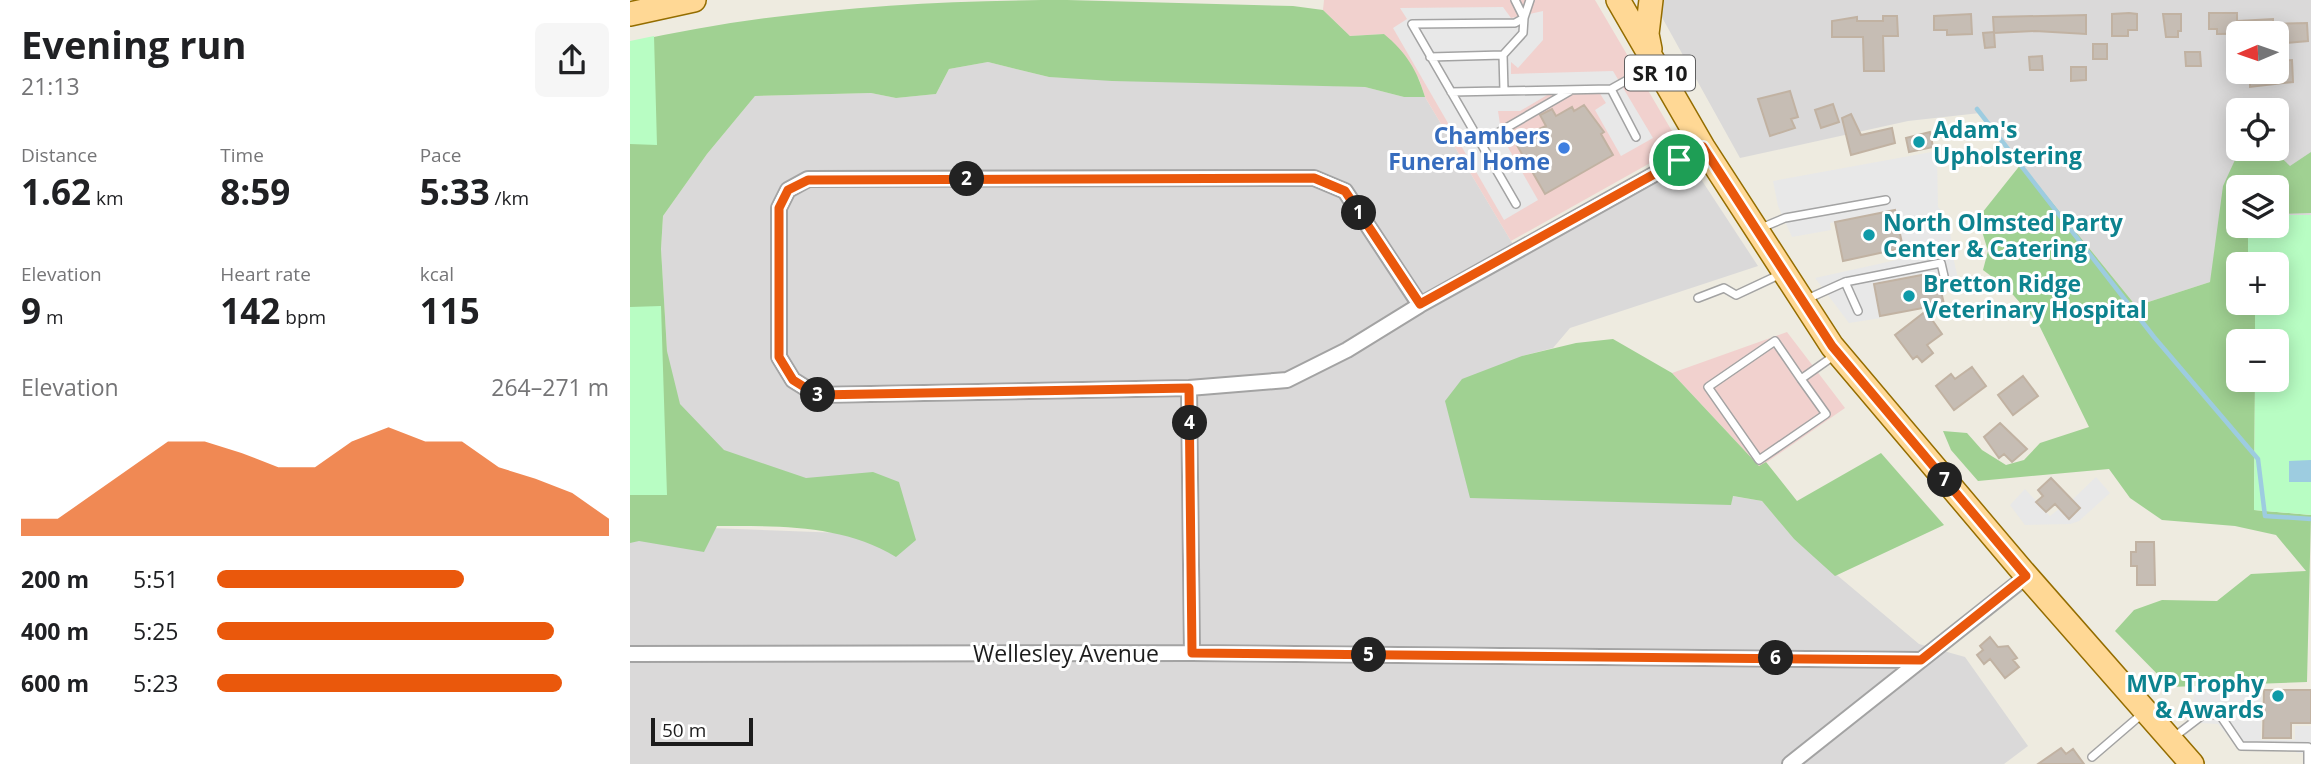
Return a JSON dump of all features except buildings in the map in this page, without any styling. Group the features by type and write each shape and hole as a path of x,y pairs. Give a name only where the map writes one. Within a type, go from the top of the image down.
{"main road":[{"path":"630,14 694,0"},
{"name":"SR 10","path":"1618,0 1703,147 1838,353 2026,576 2192,764"},
{"path":"1651,0 1647,34 1653,62"}],"street":[{"path":"1420,304 1345,191 1314,178 808,180 788,190 779,208 779,357 793,380 817,395 1189,388 1287,380 1347,350 1420,304 1703,147"},
{"path":"1189,388 1192,653"},
{"path":"1790,764 2026,576"},
{"name":"Wellesley Avenue","path":"630,654 1192,653 1921,660"}],"lane":[{"path":"1515,0 1524,18"},
{"path":"1504,92 1503,55 1523,33 1524,18 1530,0"},
{"path":"1516,204 1412,24 1515,23 1524,18"},
{"path":"1430,57 1503,55"},
{"path":"1451,92 1611,89 1653,62"},
{"path":"1611,89 1636,137"},
{"path":"1480,144 1572,90"},
{"path":"1757,230 1785,218 1886,200"},
{"path":"1803,300 1845,282 1941,263 1944,276"},
{"path":"1698,298 1724,288 1736,295 1785,272"},
{"path":"1845,282 1858,311"},
{"path":"1775,341 1801,379 1826,414 1759,460 1708,387 1775,341"},
{"path":"1801,379 1838,353"},
{"path":"2092,757 2145,711"},
{"path":"2170,739 2204,714 2220,715 2241,746 2310,747 2308,764"}],"shaded area":[{"path":"1324,0 1595,0 1676,138 1668,153 1511,241 1425,97 1419,79 1384,34 1350,36 1323,10"},
{"path":"1664,0 2311,0 2311,215 2289,215 2289,175 2226,175 2226,238 2241,238 2245,252 2226,252 2226,272 2210,282 2136,306 1980,113 1908,121 1740,158 1659,12"},
{"path":"1503,7 1511,18 1543,11 1543,40 1518,68 1511,62 1511,74 1613,71 1653,138 1621,156 1595,110 1606,103 1597,89 1554,91 1520,111 1498,111 1502,137 1538,200 1504,220 1393,28 1407,19 1400,8"},
{"path":"988,62 1049,77 1365,87 1404,97 1425,97 1520,256 1678,167 1693,167 1758,266 1570,328 1553,348 1522,356 1731,504 1732,496 1762,501 1794,539 1919,644 1965,657 2028,746 2004,764 630,764 630,525 896,535 713,473 677,418 667,351 661,249 663,216 707,154 755,96 871,93 896,98 936,94 949,69"},
{"path":"1937,151 1938,207 1948,220 1952,244 1904,254 1895,210 1830,223 1831,230 1792,237 1778,206 1773,181"},
{"path":"1951,248 1959,283 1930,289 1926,274 1875,284 1881,318 1849,323 1815,278"},
{"path":"1787,332 1845,408 1760,467 1672,373"},
{"path":"2096,477 2110,493 2079,521 2070,524 2025,525 2010,505 2025,489 2050,516 2059,509 2069,519 2080,508 2072,500"},
{"path":"2196,691 2262,692 2261,740 2295,740 2295,726 2311,726 2311,753 2297,753 2294,749 2238,748 2218,724 2200,723 2189,711"}],"green space":[{"path":"1067,0 1293,6 1323,10 1350,36 1384,34 1410,62 1425,97 1404,97 1365,87 1049,77 988,62 949,69 936,94 896,98 871,93 755,96 707,154 663,216 661,249 667,351 680,404 724,450 806,478 873,472 899,482 916,540 896,557 854,538 786,527 717,526 704,552 639,541 630,543 630,42 739,22 847,9 957,2"},
{"path":"654,36 657,145 630,144 630,41"},
{"path":"2311,152 2311,213 2289,214 2289,175 2228,175 2234,161 2285,161 2290,166"},
{"path":"2021,164 2136,306 2210,282 2226,179 2226,238 2248,238 2248,252 2226,252 2226,315 2255,315 2255,329 2226,329 2226,392 2255,392 2254,510 2311,515 2307,682 2170,687 2115,631 2134,610 2162,600 2217,601 2251,574 2306,571 2276,535 2235,526 2162,520 2130,498 2109,469 1978,481 1951,450 1943,431 1967,433 1982,450 2006,465 2024,460 2040,443 2089,427 2038,323 2007,288 1983,270 1988,251 1978,218"},
{"path":"2289,215 2311,215 2311,515 2254,510 2255,392 2289,392 2289,329 2255,329 2255,315 2289,315 2289,252 2248,252 2248,238 2289,238"},
{"path":"661,306 667,495 630,495 630,307"},
{"path":"1613,339 1672,373 1759,466 1766,462 1797,501 1881,453 1944,525 1835,576 1794,539 1762,501 1733,496 1731,505 1470,498 1445,401 1462,379 1522,356 1576,343"}],"water":[{"path":"2311,460 2311,482 2289,482 2289,461"}],"waterway":[{"path":"1977,109 2154,337 2258,459 2265,516 2311,519"}],"place":[{"name":"Adam's Upholstering","path":"1919,142"},
{"name":"Chambers Funeral Home","path":"1564,148"},
{"name":"North Olmsted Party Center & Catering","path":"1869,235"},
{"name":"Bretton Ridge Veterinary Hospital","path":"1909,296"},
{"name":"MVP Trophy & Awards","path":"2278,696"}],"route":[{"path":"1703,147 1832,346 2026,576 1921,660 1192,653 1189,388 817,395 793,380 779,357 779,208 788,190 808,180 1314,178 1345,191 1420,304 1679,160 1703,147"}]}
